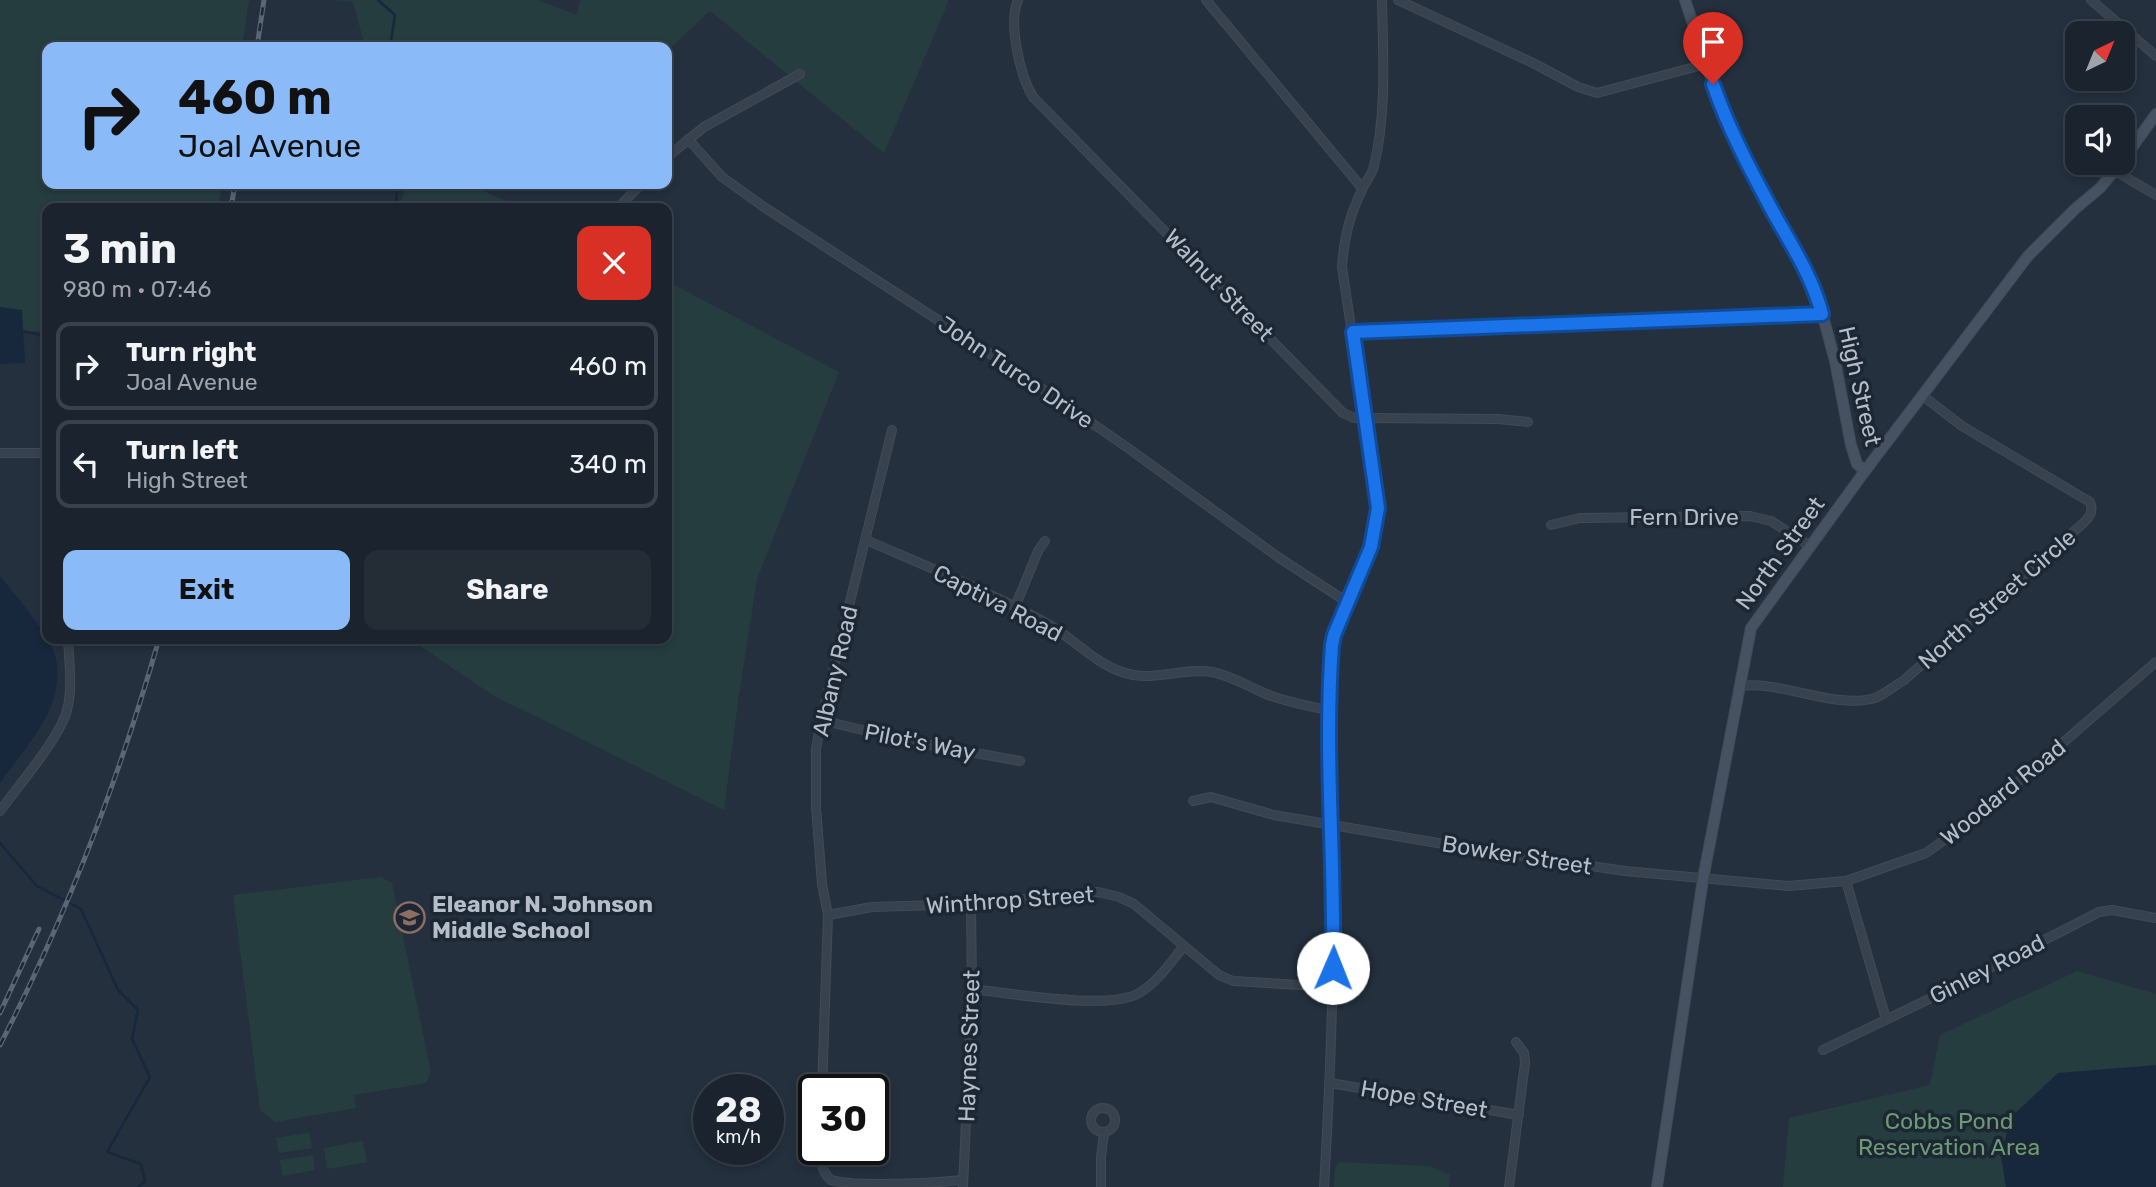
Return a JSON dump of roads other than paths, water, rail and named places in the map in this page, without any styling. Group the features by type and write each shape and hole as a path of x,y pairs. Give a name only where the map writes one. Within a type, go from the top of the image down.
{"street":[{"name":"Walnut Street","path":"1017,0 1014,8 1014,29 1023,71 1033,97 1343,413 1353,418 1498,419 1528,422"},
{"path":"1206,0 1362,188"},
{"path":"1324,1187 1332,988 1328,710 1334,635 1371,547 1378,508 1353,332 1342,282 1343,247 1344,237 1362,188 1373,169 1381,119 1382,0"},
{"path":"1398,0 1578,87 1597,93 1706,64"},
{"name":"High Street","path":"1685,0 1720,104 1753,174 1807,269 1835,361 1851,445 1857,464 1865,471"},
{"path":"2091,0 2156,56"},
{"path":"672,153 704,127 800,74"},
{"name":"North Street","path":"2135,143 2156,114"},
{"name":"John Turco Drive","path":"688,139 722,177 764,207 1018,372 1278,557 1347,602"},
{"name":"North Street","path":"1657,1187 1703,879 1751,628 1865,471 2028,256 2109,175"},
{"path":"2131,175 2156,195"},
{"path":"623,203 636,189"},
{"path":"1353,332 1822,314"},
{"name":"North Street Circle","path":"1739,686 1754,684 1845,700 1875,698 1903,681 2091,515 2090,502 1988,442 1923,396"},
{"name":"Albany Road","path":"823,1074 828,915 822,884 816,749 892,430"},
{"path":"0,453 42,453"},
{"name":"Fern Drive","path":"1551,525 1580,518 1750,516 1771,521 1810,546"},
{"name":"Captiva Road","path":"866,540 1049,624 1123,673 1140,677 1192,671 1212,672 1233,677 1266,694 1294,704 1328,710"},
{"path":"1015,607 1038,551 1045,541"},
{"path":"0,811 59,729 67,711 70,691 68,644"},
{"name":"Woodard Road","path":"1703,879 1788,886 1846,881 1926,853 1981,814 2156,662"},
{"name":"Pilot's Way","path":"821,720 908,741 1020,761"},
{"name":"Bowker Street","path":"1193,801 1211,797 1274,815 1461,847 1625,871 1703,879"},
{"path":"1846,881 1886,1018"},
{"name":"Winthrop Street","path":"828,915 872,907 971,904 1098,892 1134,904 1219,975 1233,981 1332,988"},
{"name":"Haynes Street","path":"963,1183 972,989 971,904"},
{"name":"Ginley Road","path":"1823,1049 2099,912 2112,910 2156,918"},
{"path":"972,989 1077,1000 1125,999 1154,983 1184,946"},
{"path":"1509,1187 1525,1063 1524,1053 1516,1042"},
{"name":"Hope Street","path":"1330,1083 1519,1115"},
{"path":"1101,1187 1104,1133"},
{"path":"822,1165 833,1181 846,1185 963,1183"}],"water":[{"path":"0,307 22,310 25,363 0,364"},
{"path":"0,576 42,630 42,644 51,644 57,671 56,689 43,722 0,783"},
{"path":"2156,1065 2156,1187 2006,1187 2001,1155 2011,1117 2058,1073"}],"waterway":[{"path":"378,0 395,15 391,42"},
{"path":"394,203 397,189"},
{"path":"22,331 42,335"},
{"path":"0,843 37,886 81,909 118,990 138,1010 132,1039 150,1077 107,1152 141,1164 145,1181 138,1187"}],"railway":[{"path":"258,42 264,0"},
{"path":"232,203 234,189"},
{"path":"0,1045 90,846 127,743 157,644"},
{"path":"0,1013 39,929"}],"place":[{"name":"Eleanor N. Johnson Middle School","path":"409,917"}],"park label":[{"name":"Cobbs Pond Reservation Area","path":"1949,1134"}]}
